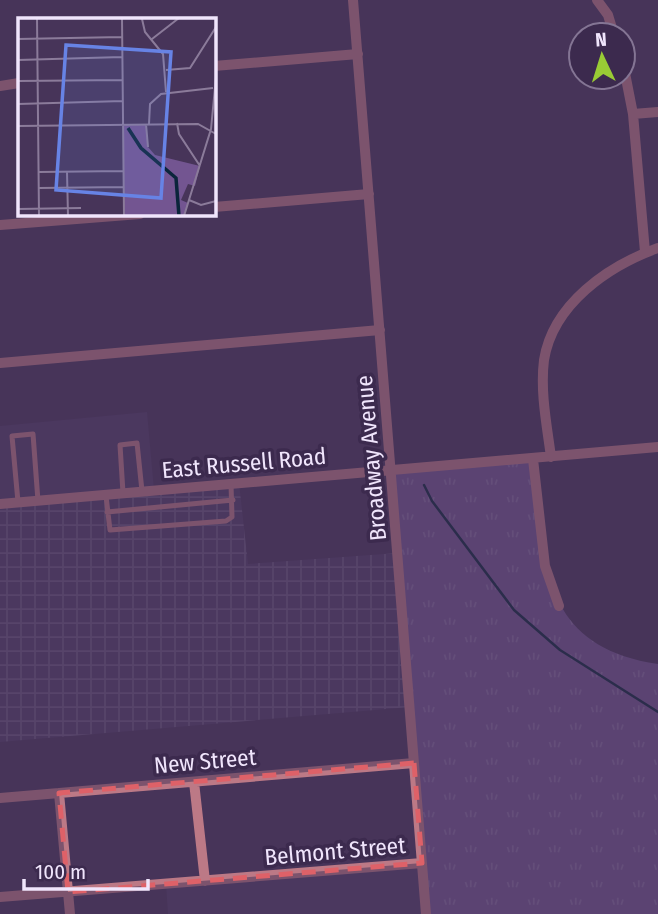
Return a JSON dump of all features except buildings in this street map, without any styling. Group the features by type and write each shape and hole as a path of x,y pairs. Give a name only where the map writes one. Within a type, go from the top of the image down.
{"street":[{"name":"Broadway Avenue","path":"353,0 426,914"},
{"path":"597,0 610,21"},
{"path":"215,66 358,54"},
{"path":"0,86 18,83"},
{"path":"628,91 633,114 645,252"},
{"path":"633,114 658,112"},
{"path":"215,207 369,194"},
{"path":"0,225 127,215"},
{"path":"551,457 543,386 544,359 552,334 573,300 615,268 658,248"},
{"path":"0,363 380,330"},
{"name":"East Russell Road","path":"0,504 658,447"},
{"path":"533,459 545,566 559,606"},
{"name":"New Street","path":"0,798 414,763"},
{"path":"194,782 205,881"},
{"path":"59,793 71,914"},
{"name":"Belmont Street","path":"0,897 422,863"}],"lane":[{"path":"18,502 12,436 33,434 38,500"},
{"path":"122,493 120,445 137,443 142,491"},
{"path":"106,495 110,530 226,521 232,517 232,484"},
{"path":"107,512 233,500"}],"highlighted area":[{"path":"414,763 422,863 68,892 59,793"}],"shaded area":[{"path":"147,412 154,490 0,504 0,426"},
{"path":"239,483 248,564 398,553 410,707 0,742 0,504"},
{"path":"422,863 426,914 168,914 166,884"}],"green space":[{"path":"533,459 545,562 554,592 568,617 589,638 618,654 658,664 658,914 426,914 392,470"}],"waterway":[{"path":"424,485 432,501 514,610 560,650 658,712"}]}
